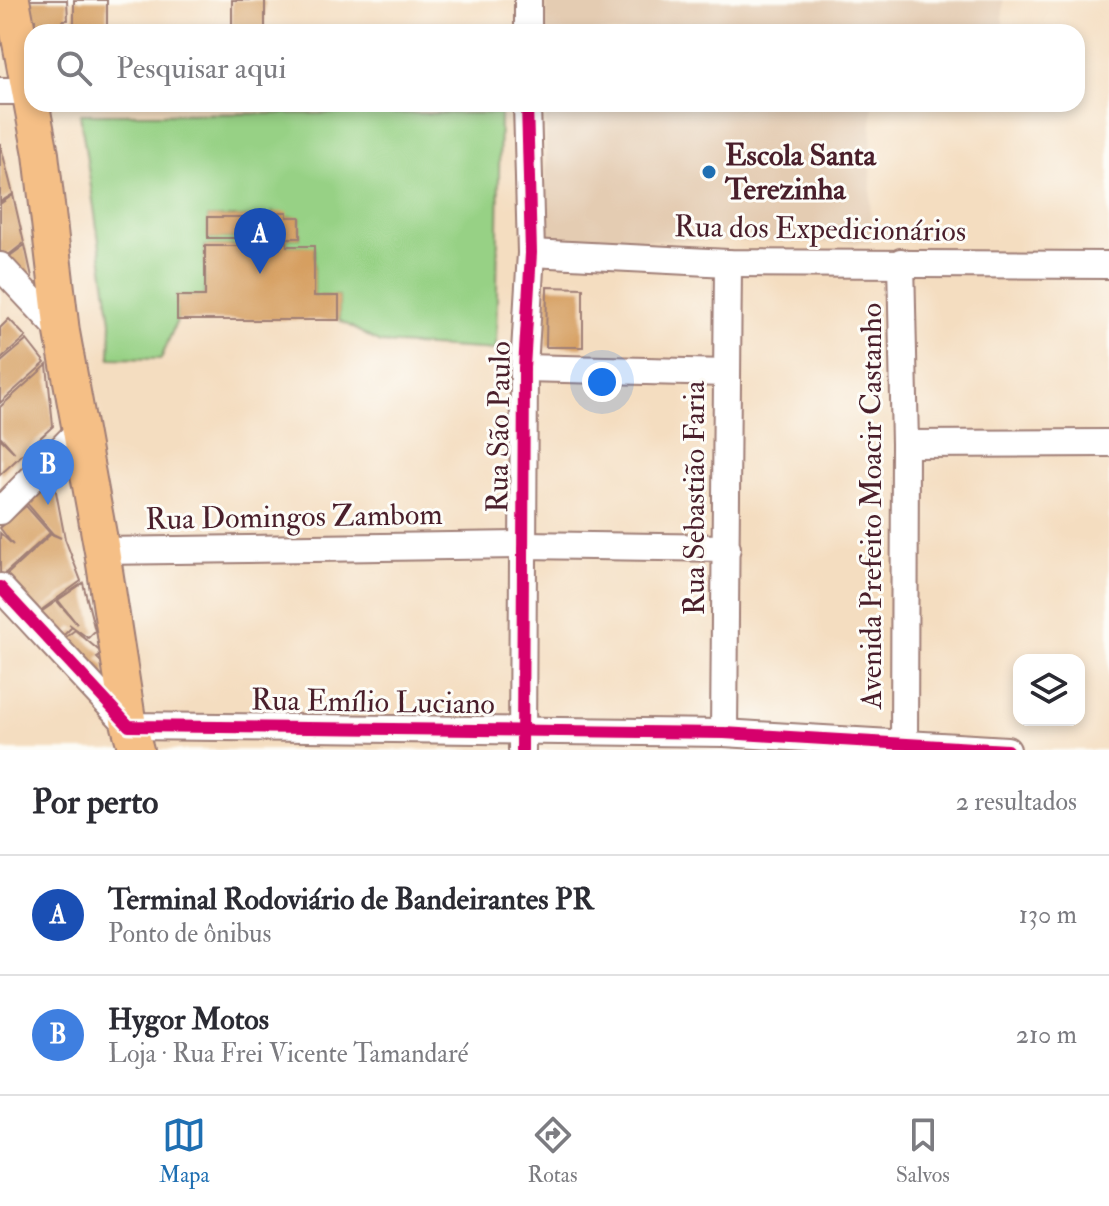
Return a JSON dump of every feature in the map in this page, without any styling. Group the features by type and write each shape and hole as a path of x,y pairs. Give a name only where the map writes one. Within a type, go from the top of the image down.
{"main road":[{"path":"12,0 21,91"},
{"path":"28,112 41,154 62,332 132,738"}],"street":[{"path":"528,0 528,24"},
{"name":"Rua São Paulo","path":"522,740 524,368 531,253 527,112"},
{"name":"Rua dos Expedicionários","path":"531,253 728,263 1109,265"},
{"name":"Avenida Prefeito Moacir Castanho","path":"901,262 905,444 904,746"},
{"name":"Rua Sebastião Faria","path":"724,733 728,263"},
{"path":"0,266 62,332"},
{"path":"524,368 727,373"},
{"path":"0,511 79,431"},
{"path":"905,444 1109,443"},
{"name":"Rua Domingos Zambom","path":"102,551 524,545 727,548"},
{"path":"0,587 132,738"},
{"name":"Rua Emílio Luciano","path":"132,738 522,740 724,733 1007,750"}],"shaded area":[{"path":"546,0 1003,0 1003,24 546,24"},
{"name":"Escola Santa Terezinha","path":"546,112 872,112 870,243 546,239"}],"green space":[{"path":"500,113 496,350 380,343 339,320 339,296 314,296 314,247 287,246 287,238 300,238 300,218 273,212 272,217 208,217 208,238 272,238 272,246 205,246 205,296 177,296 177,320 161,359 110,358 111,321 80,114"}],"building":[{"path":"23,0 67,0 68,20 63,20 63,24 35,24 35,20 26,20"},
{"path":"74,0 107,0 107,24 74,24"},
{"path":"232,0 265,0 265,24 232,24"},
{"path":"0,143 13,194 0,202"},
{"path":"13,195 24,243 6,257 0,251 0,204"},
{"path":"273,212 287,212 287,217 300,217 300,238 287,238 287,246 314,246 314,296 339,296 339,320 177,320 177,296 205,296 205,246 272,246 272,238 208,238 208,217 272,217"},
{"path":"25,245 32,277 26,279 7,258"},
{"path":"547,287 583,288 583,347 546,347"},
{"path":"9,319 26,337 0,360 0,328"},
{"path":"27,340 45,363 0,403 0,363"},
{"path":"47,365 53,426 0,475 0,438 15,453 0,436 0,407"},
{"path":"53,476 65,539 81,581 36,614 2,579 51,534 61,538 53,534 25,501"},
{"path":"26,506 50,533 0,578 0,533 13,545 0,528"},
{"path":"83,583 95,631 88,638 69,624 72,627 60,639 38,614 57,601 77,624 58,600"},
{"path":"75,630 103,654 97,658 105,666 105,678 101,681 62,640"}],"cycle path":[{"path":"522,750 524,368 531,253 527,112"},
{"path":"0,587 129,726 724,733 1007,750"}],"place":[{"name":"Escola Santa Terezinha","path":"709,172"},
{"name":"Terminal Rodoviário de Bandeirantes PR","path":"260,274"},
{"name":"Hygor Motos","path":"48,505"}]}
